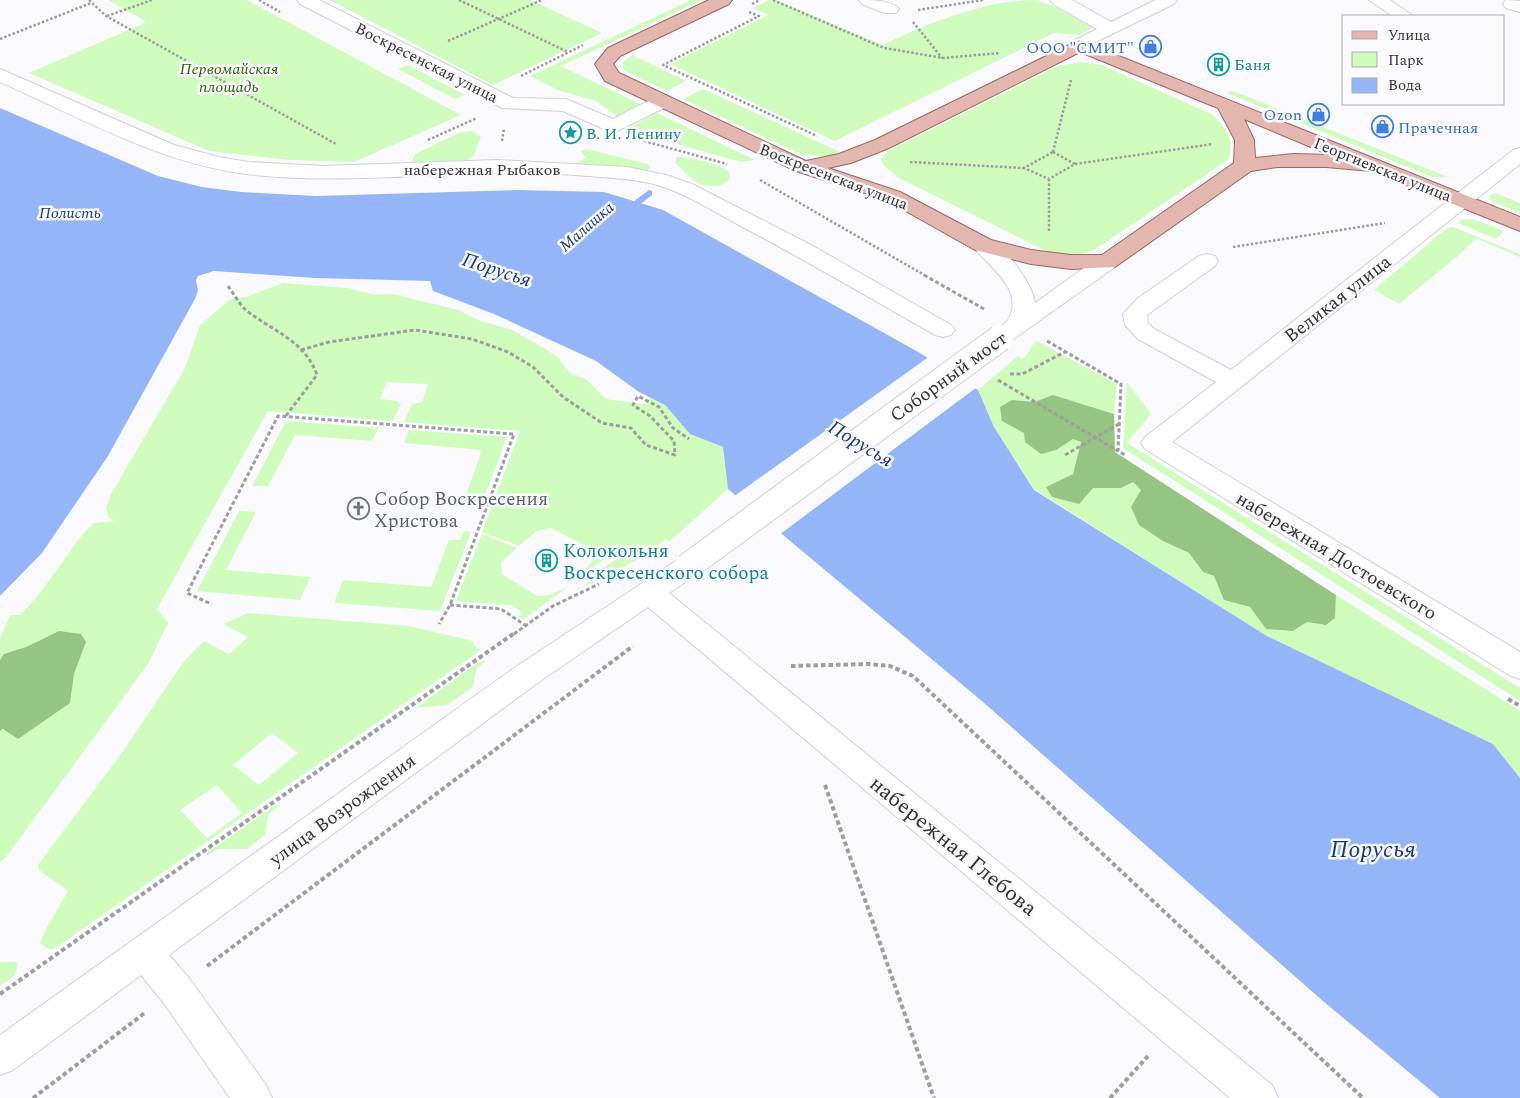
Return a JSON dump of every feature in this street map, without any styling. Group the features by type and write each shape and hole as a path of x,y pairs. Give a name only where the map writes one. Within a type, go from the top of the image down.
{"main road":[{"name":"Воскресенская улица","path":"723,0 614,52 604,64 612,77 662,102 803,167 894,196 983,245 1041,258 1071,262 1107,262"},
{"name":"Георгиевская улица","path":"1079,45 1520,225"},
{"path":"803,167 844,158 882,144 1079,45"},
{"path":"1225,105 1240,128 1248,148 1244,166"},
{"path":"882,144 874,161 876,171 879,179 894,196"},
{"path":"1107,262 1244,166 1268,160 1294,158 1376,166"}],"street":[{"name":"Воскресенская улица","path":"306,0 509,104 566,106 613,128"},
{"path":"868,0 890,9"},
{"path":"1059,0 1103,19"},
{"path":"1079,45 1103,19 1168,0"},
{"path":"1378,0 1402,15"},
{"name":"набережная Рыбаков","path":"0,75 132,135 192,158 281,170 352,172 378,169 497,166 627,173 659,179 685,188 805,250 943,330"},
{"path":"613,128 662,102"},
{"name":"Великая улица","path":"1154,442 1520,154"},
{"path":"983,245 1008,271 1020,293 1024,309 1008,332"},
{"path":"1216,255 1146,303 1135,314 1137,325 1146,334 1232,380"},
{"name":"Соборный мост","path":"687,567 1008,332 1107,262"},
{"name":"набережная Достоевского","path":"1154,442 1520,667"},
{"name":"улица Возрождения","path":"0,1057 526,676 687,567"},
{"name":"набережная Глебова","path":"650,592 1259,1098"},
{"path":"144,953 176,990 253,1098"}],"path":[{"path":"106,16 152,0"},
{"path":"459,0 568,52"},
{"path":"415,56 542,0"},
{"path":"748,6 760,0"},
{"path":"772,0 884,48 943,58 1007,53"},
{"path":"890,9 932,9 982,0"},
{"path":"0,39 90,1 106,16 378,169 413,147 509,104"},
{"path":"742,9 759,16 663,65 820,137"},
{"path":"890,9 916,24 943,58"},
{"path":"497,166 509,104 518,77 585,44"},
{"path":"1024,168 1053,152 1079,45"},
{"path":"613,128 638,139 730,164"},
{"path":"1049,179 1075,164 1213,144"},
{"path":"1053,152 1075,164"},
{"path":"905,162 1024,168 1049,179"},
{"path":"754,176 986,310"},
{"path":"1049,179 1049,236"},
{"path":"1216,255 1354,226 1438,217"},
{"path":"228,286 245,310 289,337 315,368 317,375 285,417"},
{"path":"301,350 329,342 414,330 472,339 508,352 533,367 563,397 602,423 631,428 646,445 675,455 674,441 650,416 633,405 638,396 659,407 673,428 689,439"},
{"path":"1003,374 1022,374 1065,352"},
{"path":"997,380 1118,451"},
{"path":"209,603 188,593 278,416 514,434 450,605 439,624"},
{"path":"1065,455 1119,424"},
{"path":"0,994 525,625 553,606 604,582"},
{"path":"450,605 501,609 525,625"},
{"path":"33,1098 636,643"},
{"path":"784,666 868,664 890,666 913,676 1363,1098"},
{"path":"822,775 934,1098"},
{"path":"1110,1098 1175,1027"}],"green space":[{"name":"Первомайская площадь","path":"108,0 247,0 461,115 354,162 289,160 209,151 29,73 147,22"},
{"path":"330,0 530,0 602,33 493,85"},
{"path":"691,0 701,0 561,66 640,104 617,116 596,101 560,91 530,76"},
{"path":"769,0 776,0 883,45 956,15 1015,1 1034,0 1042,2 1065,11 1093,27 1080,35 1054,33 835,141 670,64 768,15 753,8"},
{"path":"632,55 686,81 667,91 623,70 623,62"},
{"path":"1081,62 1102,65 1211,114 1228,135 1231,147 1228,160 1094,250 1072,257 1050,253 899,178 884,166 881,159 888,151 1057,66"},
{"path":"408,65 465,95 455,99 398,69"},
{"path":"703,89 840,152 828,157 800,154 683,99"},
{"path":"1231,91 1448,177 1432,177 1227,93"},
{"path":"657,113 755,160 741,162 655,138 632,126"},
{"path":"473,131 481,137 474,155 467,161 417,163 412,161 415,154 461,132"},
{"path":"586,149 648,164 650,168 644,172 574,164 586,158 581,151"},
{"path":"677,157 712,163 729,172 730,178 724,184 714,186 700,184 675,163"},
{"path":"1495,193 1520,203 1520,213 1491,201 1489,196"},
{"path":"1463,219 1476,220 1504,231 1496,239 1458,223"},
{"path":"1453,227 1520,254 1520,257 1476,238 1459,255 1399,304 1374,290 1441,233"},
{"path":"283,283 347,288 375,295 392,294 459,310 478,320 512,330 558,357 570,373 586,379 606,399 644,404 651,398 665,405 690,434 723,447 728,489 669,542 666,539 658,545 661,548 582,588 596,573 629,550 624,545 572,582 594,560 593,550 551,528 537,531 519,546 482,532 520,431 404,422 412,404 422,402 428,384 387,382 380,399 399,401 398,403 401,403 393,421 268,411 157,609 168,623 148,664 6,857 0,862 0,731 70,703 74,674 86,642 59,631 26,647 4,654 0,660 0,638 10,615 20,615 37,597 82,535 94,523 114,521 108,517 106,508 111,494 185,368 200,325 229,300 249,296"},
{"path":"1037,341 1117,384 1114,414 1053,395 1034,402 1012,400 1002,421 1056,450 1073,438 1081,442 1073,474 1046,487 1121,488 1133,482 1141,490 1163,541 1189,553 1203,572 1214,576 1225,600 1250,607 1266,629 1293,631 1307,622 1326,625 1335,618 1336,595 1520,711 1520,778 1493,744 1267,636 1034,489 994,427 978,390 1018,356 1022,359"},
{"path":"1127,382 1151,414 1127,443 1520,688 1520,701 1123,448"},
{"path":"1053,395 1114,414 1115,452 1336,595 1335,618 1326,625 1307,622 1293,631 1266,629 1250,607 1224,600 1214,576 1203,572 1189,553 1163,541 1139,525 1131,507 1141,490 1133,482 1121,488 1093,488 1079,504 1052,497 1046,487 1073,474 1081,442 1073,439 1056,450 1041,454 1025,442 1024,433 1002,421 1000,407 1012,400 1034,402"},
{"path":"286,421 379,428 372,441 295,435 268,486 252,486"},
{"path":"409,430 507,437 482,503 464,501 482,450 404,443"},
{"path":"239,511 256,512 226,570 310,577 300,600 197,591"},
{"path":"464,531 471,532 440,611 334,603 343,580 431,587 449,540 460,540"},
{"path":"482,534 517,548 501,562 502,574 537,596 549,595 566,588 523,620 519,617 522,612 511,605 456,601"},
{"path":"248,613 409,626 473,641 474,646 481,650 54,949 49,949 40,943 68,891 39,870 38,865 118,758 185,660 204,641 229,654 248,637 223,624","holes":["272,733 298,753 259,785 233,765","217,785 242,813 207,838 180,810"]},
{"path":"59,631 81,634 86,642 74,674 70,703 18,739 3,729 0,731 0,660 4,654 26,647"},
{"path":"485,661 476,670 473,687 447,705 416,708 477,663"},
{"path":"280,805 268,815 265,835 247,849 218,849 207,856 207,853 274,806"},
{"path":"0,962 17,962 17,970 13,976 0,986"}],"water":[{"name":"Порусья","path":"0,108 158,176 202,187 241,192 316,196 516,190 604,192 663,210 920,353 978,390 994,427 1034,490 1267,636 1493,744 1520,778 1520,1098 1440,1098 1324,1002 983,702 728,489 723,447 690,434 665,405 639,392 596,361 494,314 433,291 430,281 315,278 214,271 198,276 196,280 198,291 195,299 108,456 42,553 0,596"}],"pier":[{"path":"930,356 977,387 779,535 733,497"}],"waterway":[{"name":"Малашка","path":"625,212 649,193"}],"place":[{"name":"ООО \"СМИТ\"","path":"1150,47"},
{"name":"Баня","path":"1218,64"},
{"name":"Ozon","path":"1318,114"},
{"name":"Прачечная","path":"1382,127"},
{"name":"В. И. Ленину","path":"570,133"},
{"name":"Собор Воскресения Христова","path":"358,509"},
{"name":"Колокольня Воскресенского собора","path":"547,561"}],"water label":[{"name":"Полисть","path":"70,212"}]}
